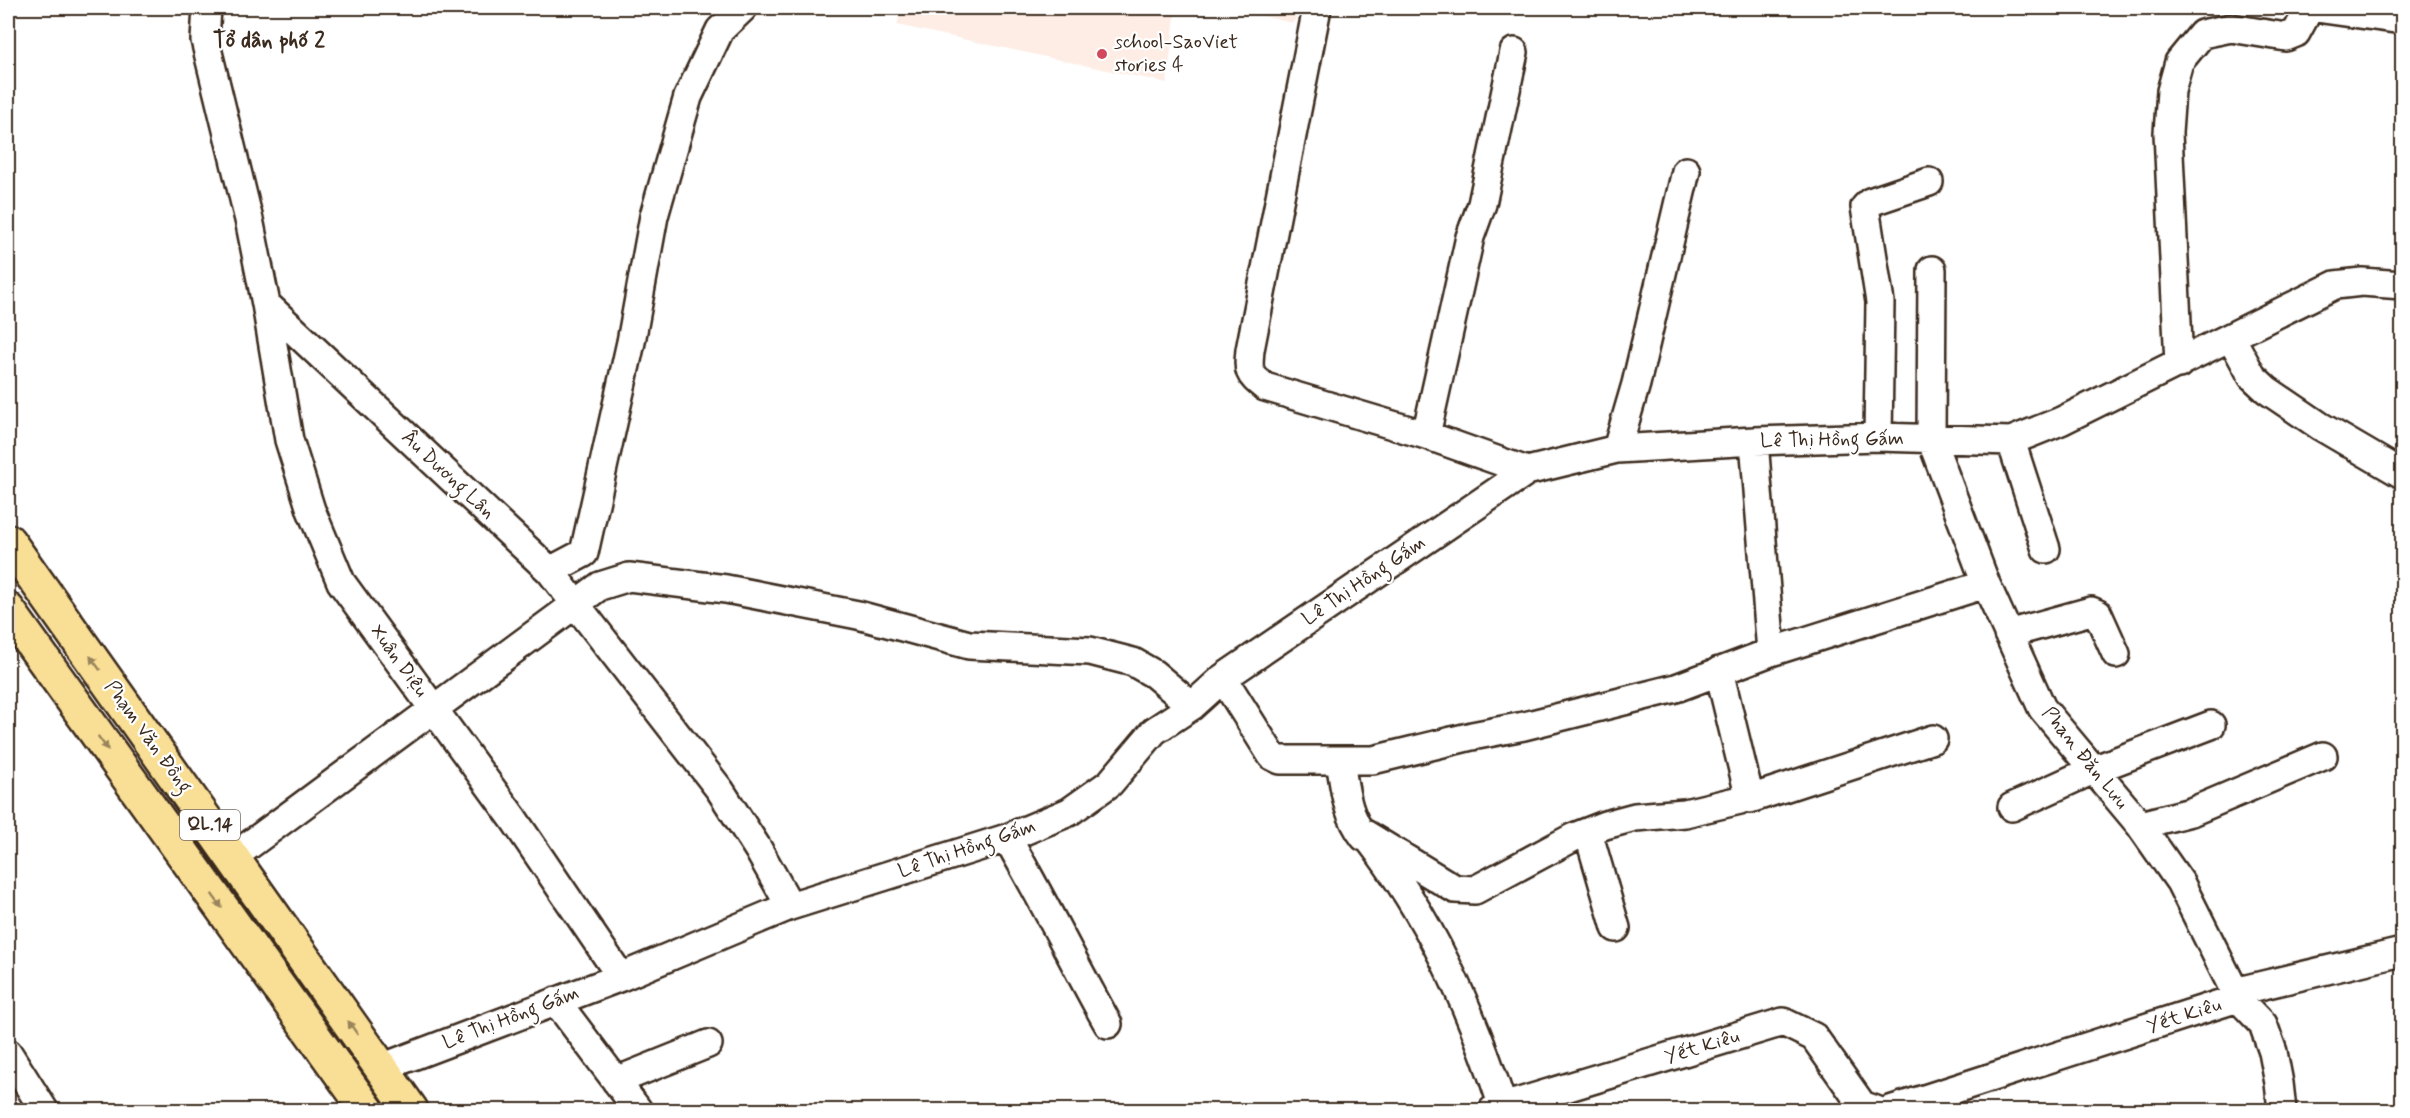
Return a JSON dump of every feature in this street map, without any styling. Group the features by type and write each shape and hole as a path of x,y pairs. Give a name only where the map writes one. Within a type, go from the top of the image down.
{"main road":[{"name":"Phạm Văn Đồng","path":"8,541 411,1110"},
{"name":"Phạm Văn Đồng","path":"8,610 359,1108"}],"street":[{"path":"207,8 205,40 250,224 266,304"},
{"path":"550,571 584,553 632,342 654,216 688,97 720,30 743,8"},
{"path":"1317,8 1248,365 1252,377 1265,387 1426,435 1527,471"},
{"path":"2179,364 2168,133 2171,91 2179,62 2202,34 2231,28 2286,37 2296,33 2317,10 2403,20"},
{"path":"1426,435 1470,237 1482,204 1514,52"},
{"path":"1617,449 1636,384 1686,171"},
{"path":"1878,437 1880,302 1865,207 1870,202 1929,182"},
{"path":"1931,439 1932,270"},
{"name":"Lê Thị Hồng Gấm","path":"381,1068 621,978 790,906 1007,838 1069,812 1110,783 1154,731 1192,706 1223,678 1527,471 1617,449 1878,437 2011,441 2061,421 2335,285 2362,282 2403,285"},
{"name":"Âu Dương Lân","path":"266,304 550,571 720,790 758,849 790,906"},
{"name":"Xuân Diệu","path":"266,304 289,440 311,510 340,582 513,818 621,978"},
{"path":"2232,337 2252,376 2267,390 2320,426 2403,474"},
{"name":"Phan Đăn Lưu","path":"1931,439 1986,584 2042,708 2140,825 2180,882 2236,995 2263,1024 2279,1083 2282,1110"},
{"path":"1754,441 1771,652"},
{"path":"2011,441 2046,549"},
{"path":"233,857 600,585 629,577 726,589 858,615 969,645 1090,651 1133,662 1154,674 1192,706"},
{"path":"1223,678 1272,756 1280,760 1373,760 1524,726 1676,688 1771,652 1986,584"},
{"path":"2008,634 2091,611 2098,614 2116,654"},
{"path":"1719,671 1750,800 1933,739"},
{"path":"2012,807 2093,770 2211,725"},
{"path":"2140,825 2191,812 2323,756"},
{"path":"1340,761 1350,815 1364,837 1365,834 1455,889 1465,891 1474,890 1588,832 1635,817 1685,813 1740,800"},
{"path":"1588,832 1616,928"},
{"path":"1365,834 1403,885 1436,943 1477,1032 1498,1109"},
{"path":"1007,838 1036,886 1076,968 1107,1024"},
{"name":"Yết Kiêu","path":"1903,1109 2236,995 2403,952"},
{"path":"556,1001 638,1110"},
{"name":"Yết Kiêu","path":"1498,1109 1783,1022 1814,1037 1862,1105 1876,1110"},
{"path":"616,1081 708,1044"},
{"path":"8,1053 44,1110"}],"shaded area":[{"name":"school-SaoViet stories 4","path":"902,8 1176,8 1167,83 897,25"},
{"name":"school-SaoViet stories 4","path":"1227,8 1301,8 1293,23"}],"place":[{"name":"school-SaoViet stories 4","path":"1102,54"}],"district":[{"name":"Tổ dân phố 2","path":"269,41"}]}
